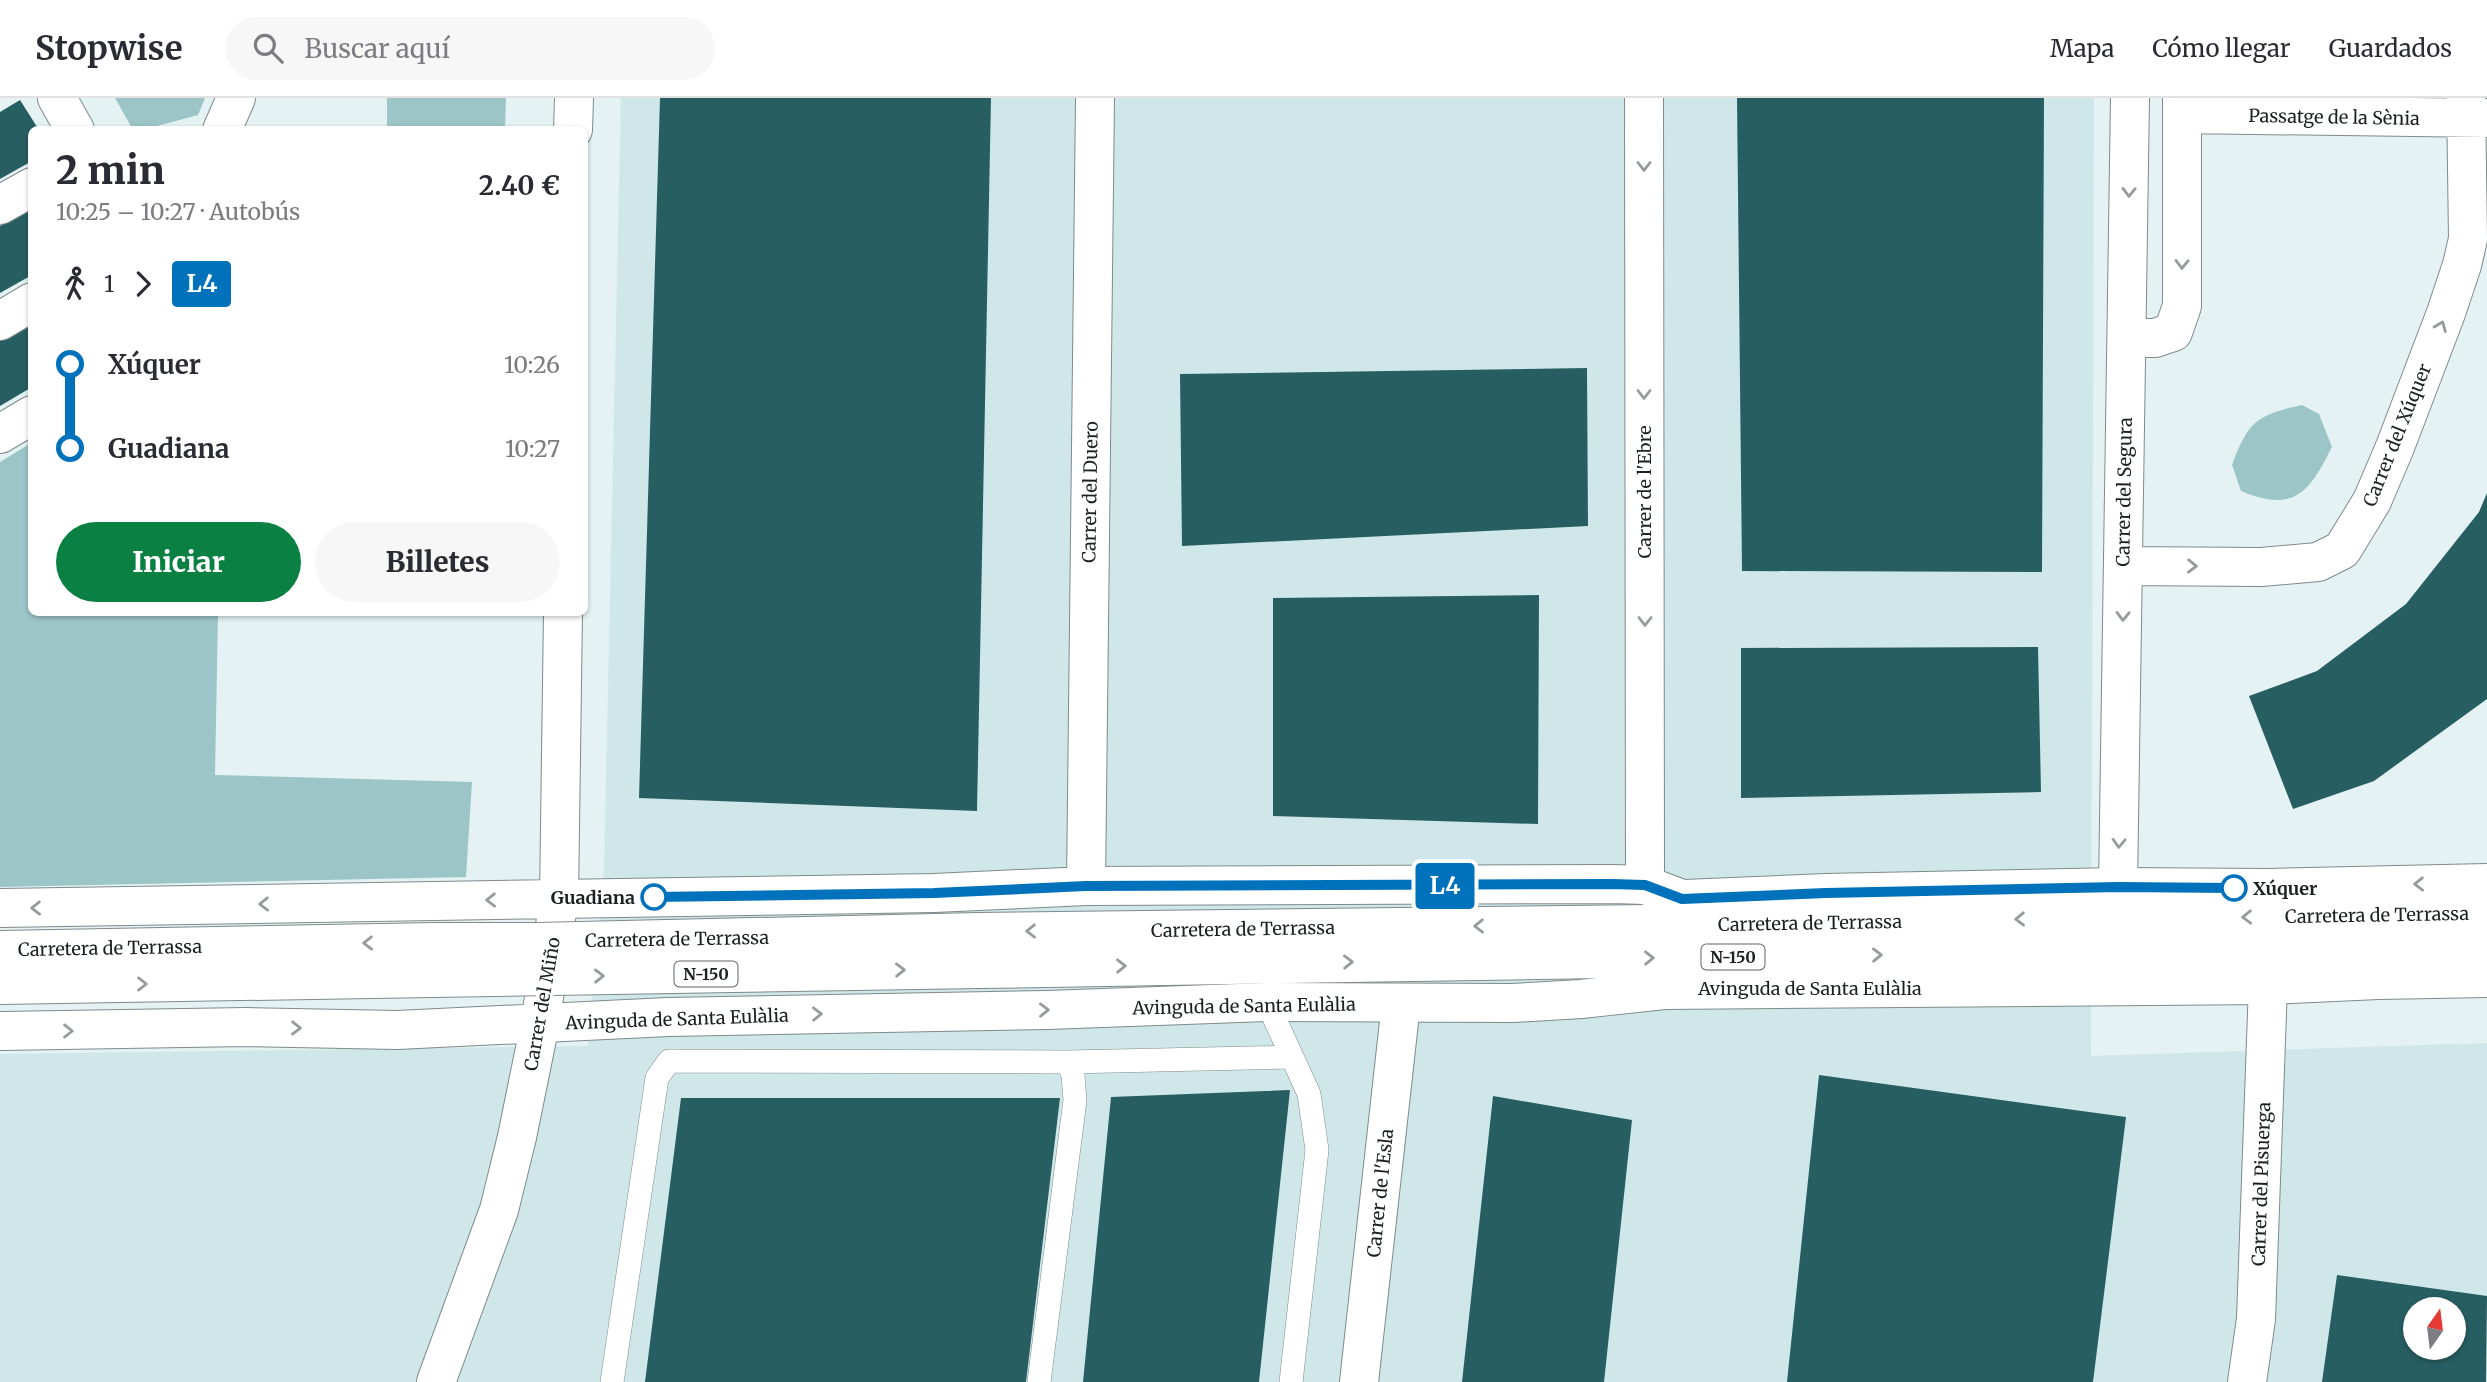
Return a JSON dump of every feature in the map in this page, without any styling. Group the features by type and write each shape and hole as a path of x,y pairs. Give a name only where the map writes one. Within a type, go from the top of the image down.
{"street":[{"path":"57,98 73,126"},
{"path":"224,126 236,98"},
{"path":"573,126 574,98"},
{"name":"Carrer del Duero","path":"1086,886 1095,98"},
{"name":"Carrer de l'Ebre","path":"1644,98 1645,885"},
{"name":"Carrer del Segura","path":"2118,887 2130,98"},
{"path":"2127,338 2155,338 2173,332 2182,306 2182,106"},
{"name":"Passatge de la Sènia","path":"2182,106 2473,112"},
{"name":"Carrer del Xúquer","path":"2123,566 2261,567 2318,562 2342,550 2372,501 2395,447 2462,265 2468,239 2473,112"},
{"path":"0,205 28,189"},
{"path":"0,321 28,304"},
{"path":"0,434 28,417"},
{"name":"Carrer del Miño","path":"436,1382 499,1210 540,1024 559,899 563,616"},
{"path":"1547,925 1682,899 2118,887 2268,888 2487,883"},
{"path":"0,908 934,893 1086,886 1645,885 1682,899"},
{"name":"Carretera de Terrassa","path":"0,985 434,960 536,942 979,932 2487,914"},
{"name":"Carretera de Terrassa","path":"0,950 979,969 2487,945"},
{"name":"Carretera de Terrassa","path":"1431,961 1556,979 1598,981 1664,990"},
{"name":"Avinguda de Santa Eulàlia","path":"0,1031 246,1027 397,1030 668,1017 1048,1010 1267,1002 1513,1003 1664,990 2268,985 2487,978"},
{"name":"Carrer del Pisuerga","path":"2247,1382 2256,1319 2268,985"},
{"name":"Carrer de l'Esla","path":"1359,1382 1401,1004"}],"lane":[{"path":"1267,1002 1308,1094 1317,1150 1291,1382"},
{"path":"612,1382 657,1078 669,1062 1068,1062 1292,1057"},
{"path":"1039,1382 1075,1100 1073,1075 1068,1062"}],"shaded area":[{"path":"115,98 205,98 198,115 157,126 131,126"},
{"path":"387,98 506,98 505,126 387,126"},
{"path":"621,98 2094,98 2091,1056 2487,1043 2487,1382 0,1382 0,1054 588,1046 604,868"},
{"path":"2302,405 2319,414 2332,447 2316,476 2307,487 2287,499 2274,500 2241,491 2232,465 2249,430 2264,417"},
{"path":"28,445 28,616 218,616 215,775 472,782 466,877 0,887 0,462"}],"building":[{"path":"660,98 991,98 977,811 639,798"},
{"path":"1737,98 2044,98 2042,572 1742,571"},
{"path":"20,100 36,126 28,126 28,163 0,179 0,112"},
{"path":"28,210 28,277 0,293 0,226"},
{"path":"28,323 28,389 0,406 0,340"},
{"path":"1587,368 1588,526 1182,546 1180,374"},
{"path":"2487,493 2487,699 2374,781 2293,809 2249,696 2317,671 2406,604 2479,512"},
{"path":"1539,595 1538,824 1273,816 1273,598"},
{"path":"2038,647 2041,792 1741,798 1741,648"},
{"path":"1819,1075 2126,1117 2093,1382 1787,1382"},
{"path":"1290,1090 1259,1382 1083,1382 1111,1097"},
{"path":"1493,1096 1632,1120 1604,1382 1462,1382"},
{"path":"681,1098 1060,1098 1026,1382 645,1382"},
{"path":"2337,1275 2487,1296 2486,1382 2322,1382"}],"bus line":[{"name":"L4","path":"654,897 934,893 1086,886 1612,884 1645,885 1682,899 2118,887 2234,888"}],"place":[{"name":"Xúquer","path":"2234,888"},
{"name":"Guadiana","path":"654,897"}]}
